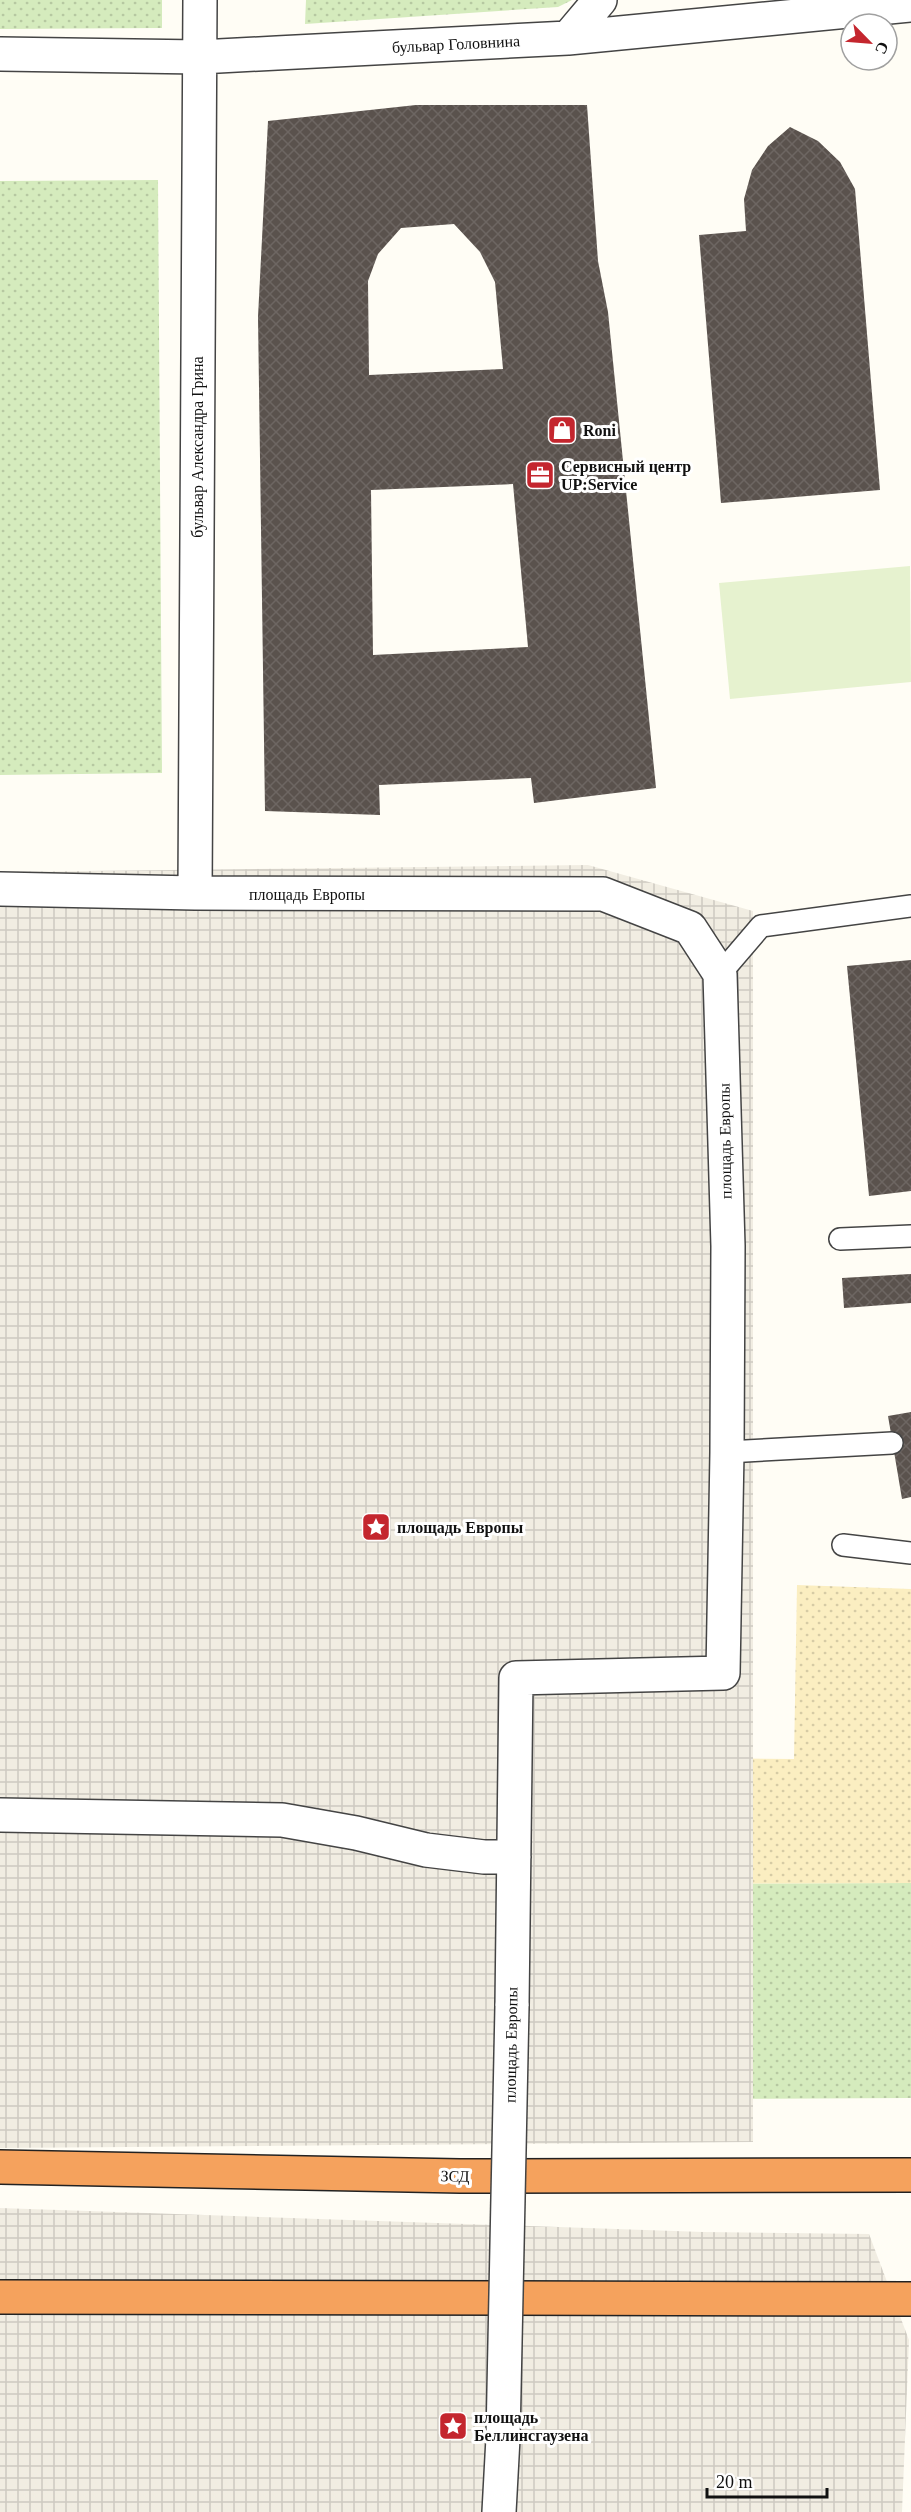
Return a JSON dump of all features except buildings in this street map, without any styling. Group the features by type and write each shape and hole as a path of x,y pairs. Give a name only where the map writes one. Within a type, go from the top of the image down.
{"highway":[{"name":"ЗСД","path":"0,2167 460,2176 911,2175"},
{"path":"0,2297 911,2299"}],"street":[{"name":"бульвар Александра Грина","path":"195,893 200,0"},
{"path":"568,38 600,0"},
{"name":"бульвар Головнина","path":"0,54 200,57 568,38 911,5"},
{"name":"площадь Европы","path":"0,889 195,893 603,894 690,928 720,974 728,1246 723,1673 516,1678 512,2006 503,2438 499,2512"},
{"path":"0,1815 282,1820 356,1833 426,1850 484,1857 514,1857"}],"lane":[{"path":"720,974 761,926 911,906"},
{"path":"840,1239 911,1236"},
{"path":"727,1452 892,1443"},
{"path":"843,1545 911,1553"}],"green space":[{"path":"0,0 162,0 162,28 0,29"},
{"path":"306,0 572,0 558,7 305,24"},
{"path":"158,180 162,773 0,775 0,181"},
{"path":"910,566 911,682 730,699 719,583"},
{"path":"911,1883 911,2098 686,2099 637,1884"}],"sand":[{"path":"797,1585 911,1589 911,1883 559,1884 614,1757 794,1759"}],"shaded area":[{"name":"площадь Европы","path":"588,865 753,911 753,2142 0,2148 0,872"},
{"name":"площадь Беллинсгаузена","path":"0,2208 703,2232 869,2234 909,2340 902,2512 0,2512"}],"place":[{"name":"Roni","path":"562,430"},
{"name":"Сервисный центр UP:Service","path":"540,475"},
{"name":"площадь Европы","path":"376,1527"},
{"name":"площадь Беллинсгаузена","path":"453,2426"}]}
